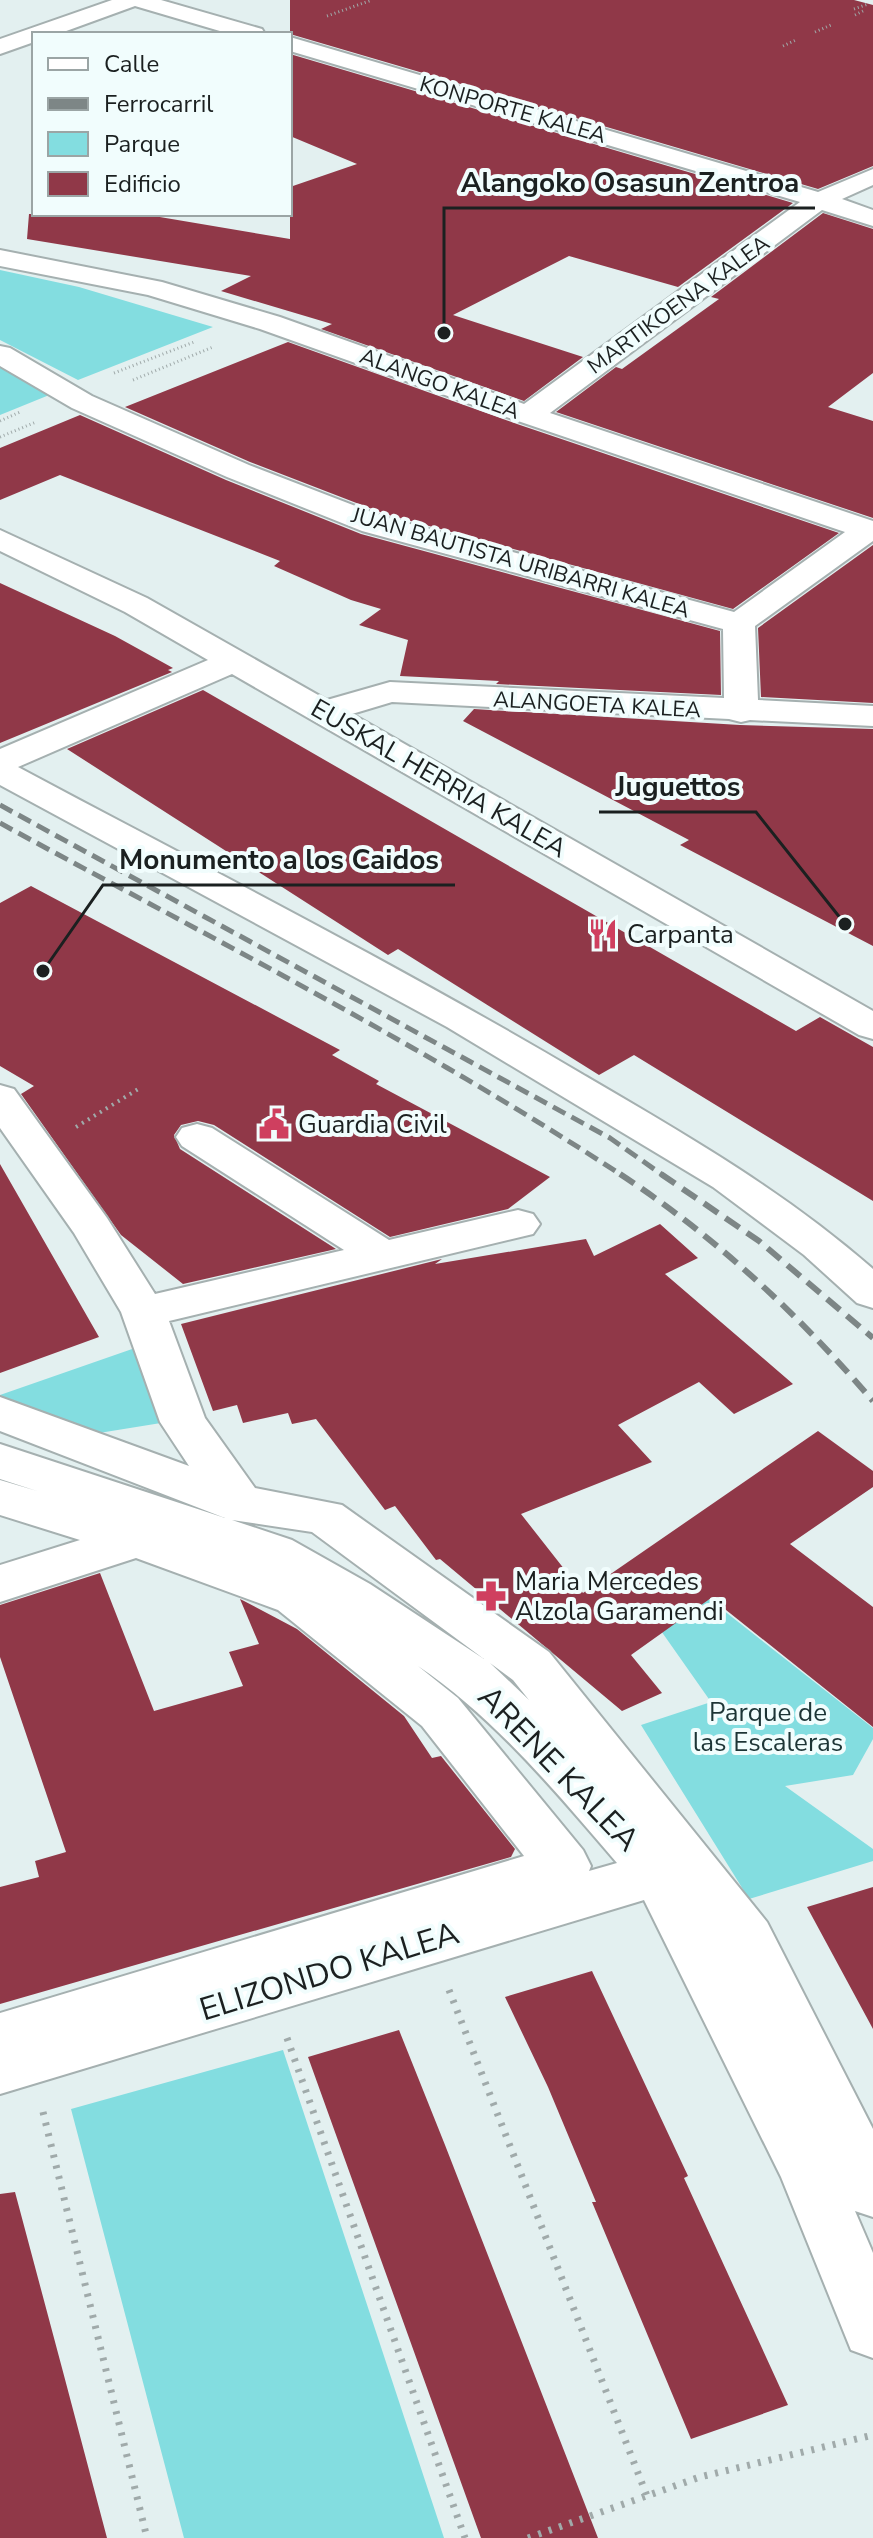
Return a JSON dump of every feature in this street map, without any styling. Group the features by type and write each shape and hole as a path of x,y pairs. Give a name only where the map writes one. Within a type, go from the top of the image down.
{"street":[{"path":"88,0 127,2 246,32"},
{"path":"42,32 127,2"},
{"path":"0,47 32,35"},
{"name":"KONPORTE KALEA","path":"292,45 776,186 873,218"},
{"name":"MARTIKOENA KALEA","path":"528,415 818,201 873,176"},
{"name":"ALANGO KALEA","path":"0,258 153,288 255,318 528,415 871,530"},
{"name":"JUAN BAUTISTA URIBARRI KALEA","path":"0,354 82,402 238,471 373,524 739,623"},
{"path":"741,712 739,623 871,530"},
{"name":"EUSKAL HERRIA KALEA","path":"0,539 136,605 873,1027"},
{"path":"0,762 234,661"},
{"name":"ALANGOETA KALEA","path":"323,712 390,692 741,712 873,716"},
{"path":"0,771 488,1035 728,1178 819,1245 873,1293"},
{"path":"0,1098 92,1228 143,1312 183,1422 275,1553"},
{"path":"197,1137 385,1257"},
{"path":"143,1312 518,1224"},
{"path":"0,1413 239,1503 325,1517 531,1666 747,1938 873,2190"},
{"name":"ARENE KALEA","path":"0,1461 275,1553 352,1597 470,1675 572,1774 658,1873 809,2171 873,2329"},
{"path":"0,1497 137,1540 296,1597 440,1712 564,1866 10,2056"},
{"path":"0,1584 137,1540"},
{"name":"ELIZONDO KALEA","path":"10,2056 269,1989 658,1873"}],"path":[{"path":"854,9 868,4"},
{"path":"855,15 863,11"},
{"path":"815,32 831,25"},
{"path":"783,46 796,40"},
{"path":"124,369 255,318"},
{"path":"64,1134 140,1088"},
{"path":"429,1942 647,2496"},
{"path":"269,1989 465,2538"},
{"path":"10,2056 147,2538"},
{"path":"528,2538 700,2477 873,2435"}],"green space":[{"path":"0,270 79,287 213,327 78,380 0,340"},
{"path":"0,360 64,389 0,415"},
{"path":"135,1348 161,1423 99,1433 0,1402 0,1395"},
{"name":"Parque de las Escaleras","path":"709,1599 873,1728 873,1739 853,1775 785,1786 873,1849 873,1861 749,1899 641,1725 711,1702 659,1628"},
{"path":"283,2050 444,2538 184,2538 71,2109"}],"building":[{"path":"290,0 854,0 873,5 873,166 818,189 290,32"},
{"path":"292,55 793,203 678,287 569,256 453,315 583,357 524,401 321,329 332,324 221,291 251,276 27,239 29,214 32,214 154,216 290,239 292,186 357,164 292,137"},
{"path":"823,213 873,229 873,373 828,407 873,421 873,518 556,412 616,367 622,369 719,299 711,297"},
{"path":"288,342 517,424 839,533 733,609 385,514 250,462 125,407"},
{"path":"80,415 226,480 361,534 720,631 721,695 400,676 408,640 359,625 381,609 351,600 274,566 280,561 60,475 0,500 0,448"},
{"path":"873,545 873,703 761,697 758,628"},
{"path":"0,583 115,636 173,668 168,670 172,672 0,743"},
{"path":"203,690 796,1031 820,1017 873,1047 873,1201 634,1055 599,1075 398,949 388,955 67,749"},
{"path":"474,709 740,725 873,729 873,946 680,845 689,840 463,721"},
{"path":"31,886 340,1050 332,1055 379,1081 376,1084 550,1177 508,1209 390,1237 214,1125 198,1121 181,1125 174,1135 180,1149 336,1249 183,1284 121,1235 21,1094 34,1086 0,1066 0,903"},
{"path":"0,1164 99,1337 0,1373"},
{"path":"660,1224 698,1258 665,1274 793,1384 734,1414 699,1382 618,1425 652,1462 521,1514 583,1593 818,1431 873,1471 873,1487 790,1544 873,1607 873,1727 711,1598 631,1655 662,1693 622,1711 440,1559 436,1560 395,1506 385,1510 316,1419 292,1424 288,1413 243,1423 237,1405 213,1411 181,1324 442,1259 435,1264 586,1239 594,1256"},
{"path":"100,1573 154,1711 243,1686 229,1652 259,1644 240,1599 297,1629 404,1716 432,1758 441,1756 515,1849 511,1857 0,2004 0,1887 39,1877 35,1861 66,1852 0,1657 0,1605"},
{"path":"873,1887 873,2029 807,1907"},
{"path":"592,1971 688,2176 684,2178 788,2405 691,2439 592,2202 596,2202 548,2087 505,1997"},
{"path":"399,2030 598,2538 481,2538 308,2057"},
{"path":"15,2192 107,2538 0,2538 0,2194"}],"railway":[{"path":"0,805 610,1138 664,1176"},
{"path":"0,823 393,1037 622,1175"},
{"path":"661,1174 759,1241 873,1338"},
{"path":"622,1175 689,1224 754,1278 873,1401"}],"place":[{"name":"Alangoko Osasun Zentroa","path":"444,333"},
{"name":"Juguettos","path":"845,924"},
{"name":"Carpanta","path":"603,934"},
{"name":"Monumento a los Caidos","path":"43,971"},
{"name":"Guardia Civil","path":"274,1124"},
{"name":"Maria Mercedes Alzola Garamendi","path":"491,1596"}]}
